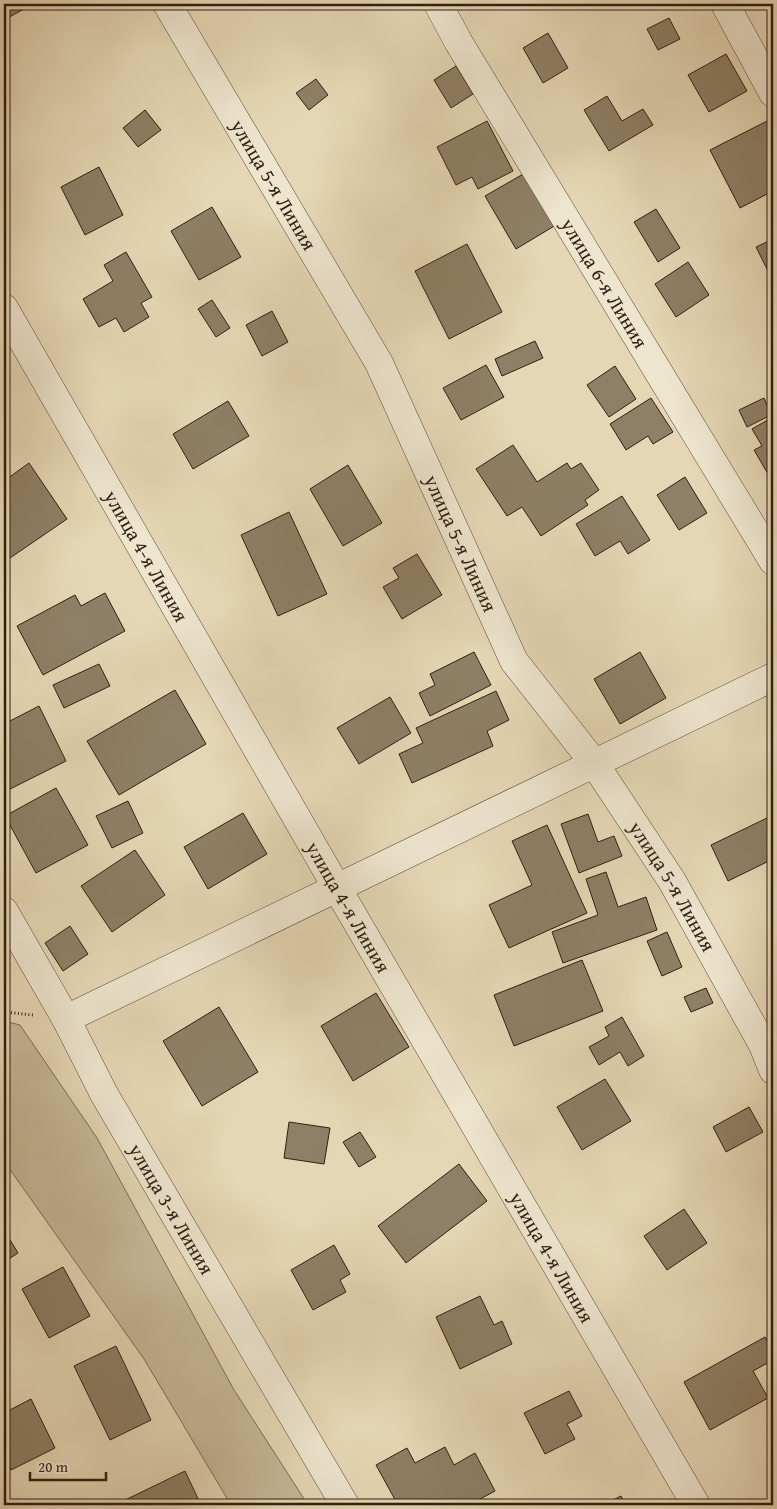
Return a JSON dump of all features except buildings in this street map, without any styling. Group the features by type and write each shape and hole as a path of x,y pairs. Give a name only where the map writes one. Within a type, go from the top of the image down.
{"street":[{"name":"улица 5-я Линия","path":"167,4 379,363 514,661 594,763 672,882 763,1045 773,1070"},
{"name":"улица 6-я Линия","path":"438,4 773,560"},
{"path":"725,4 773,93"},
{"name":"улица 4-я Линия","path":"4,308 337,888 696,1505"},
{"path":"66,1019 773,677"},
{"name":"улица 3-я Линия","path":"4,911 66,1019 104,1094 345,1505"}],"shaded area":[{"path":"4,1021 20,1025 97,1138 234,1390 308,1505 231,1505 144,1359 4,1161"}]}
